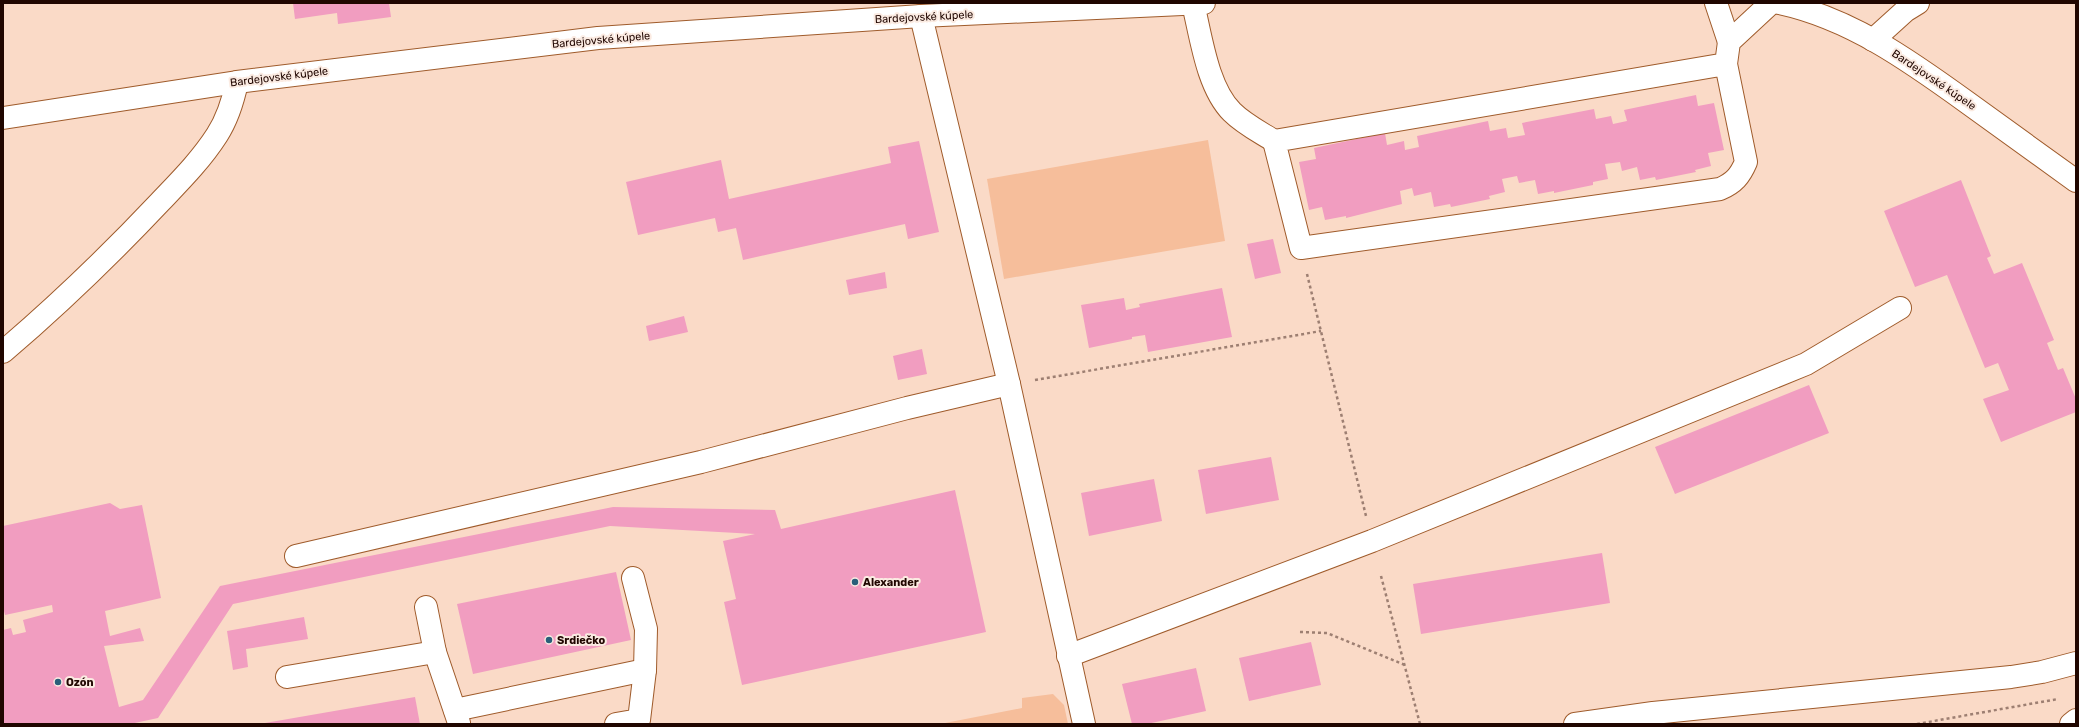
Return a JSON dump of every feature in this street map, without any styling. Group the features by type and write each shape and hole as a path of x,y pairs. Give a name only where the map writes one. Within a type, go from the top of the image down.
{"street":[{"path":"1198,3 1218,93 1231,111 1247,125 1274,141 1726,64"},
{"name":"Bardejovské kúpele","path":"3,118 238,82 598,38 922,16 1198,3"},
{"path":"1274,141 1300,248 1720,189 1732,184 1740,174 1746,162 1726,64 1729,42 1716,3"},
{"path":"1729,42 1771,3"},
{"name":"Bardejovské kúpele","path":"1779,3 1794,6 1856,31 1908,60 2076,181"},
{"path":"1873,40 1905,11 1918,3"},
{"path":"922,16 1009,384 1084,724"},
{"path":"3,352 37,323 141,223 197,162 217,135 232,108 238,82"},
{"path":"1068,656 1372,541 1806,364 1900,308"},
{"path":"296,556 701,462 907,408 1009,384"},
{"path":"616,724 640,720 645,670 646,629 634,578"},
{"path":"426,607 435,652 457,717 645,670"},
{"path":"287,677 435,652"},
{"path":"1574,724 2011,677 2042,672 2076,663"},
{"path":"2071,724 2076,720"}],"path":[{"path":"1300,248 1368,524"},
{"path":"1009,384 1321,332"},
{"path":"1381,576 1420,724"},
{"path":"1300,632 1327,633 1405,665"},
{"path":"1918,724 2061,699"}],"shaded area":[{"path":"1208,140 1225,241 1004,279 987,179"},
{"path":"1053,694 1064,705 1068,724 940,724 1022,708 1022,698"}],"building":[{"path":"293,3 389,3 391,17 338,24 337,13 295,19"},
{"path":"1696,95 1698,106 1714,103 1724,150 1708,153 1711,166 1695,170 1696,172 1656,180 1655,177 1640,180 1637,167 1622,171 1620,162 1605,164 1608,179 1593,182 1593,185 1554,193 1554,191 1538,194 1535,180 1519,183 1517,176 1502,179 1505,192 1489,196 1490,199 1451,207 1450,204 1434,207 1431,192 1414,196 1412,188 1400,191 1402,204 1346,218 1346,216 1325,220 1322,207 1309,210 1299,162 1316,159 1314,148 1385,133 1387,145 1404,141 1405,150 1419,147 1417,136 1488,121 1490,131 1506,128 1508,138 1525,135 1522,123 1594,109 1596,119 1611,116 1613,124 1627,121 1624,110"},
{"path":"919,141 939,232 908,239 905,224 743,260 736,228 718,232 715,218 638,235 626,182 721,160 729,199 891,163 888,147"},
{"path":"1961,180 1991,256 1987,258 1994,274 2022,263 2054,340 2047,343 2058,370 2063,368 2076,399 2076,412 2001,442 1983,399 2009,390 1998,363 1985,368 1947,275 1915,287 1884,211"},
{"path":"1273,239 1281,273 1255,279 1247,244"},
{"path":"885,272 887,288 849,295 846,280"},
{"path":"1222,288 1232,337 1148,352 1145,335 1089,348 1081,305 1124,298 1126,310 1140,307 1139,304"},
{"path":"684,316 688,332 649,341 646,326"},
{"path":"922,349 927,374 898,380 893,356"},
{"path":"1809,385 1829,433 1675,494 1655,447"},
{"path":"1271,457 1279,500 1206,514 1198,470"},
{"path":"1154,479 1162,521 1089,536 1081,493"},
{"path":"955,490 986,632 742,685 724,602 736,599 723,541 755,534 610,526 233,604 158,718 130,724 3,724 3,630 11,628 13,635 26,632 23,620 53,612 52,605 5,615 3,607 3,526 110,503 120,509 142,505 161,598 105,611 110,636 140,628 144,641 104,646 119,707 143,700 220,586 613,507 775,510 781,529"},
{"path":"1602,553 1610,603 1421,634 1413,584"},
{"path":"616,572 631,640 473,674 457,604"},
{"path":"304,617 308,639 246,649 248,667 233,670 227,631"},
{"path":"1311,642 1321,685 1249,701 1239,658"},
{"path":"1196,668 1206,711 1147,724 1132,724 1122,684"},
{"path":"415,697 420,724 265,724 265,723"}],"place":[{"name":"Alexander","path":"855,582"},
{"name":"Srdiečko","path":"549,640"},
{"name":"Ozón","path":"58,682"}]}
